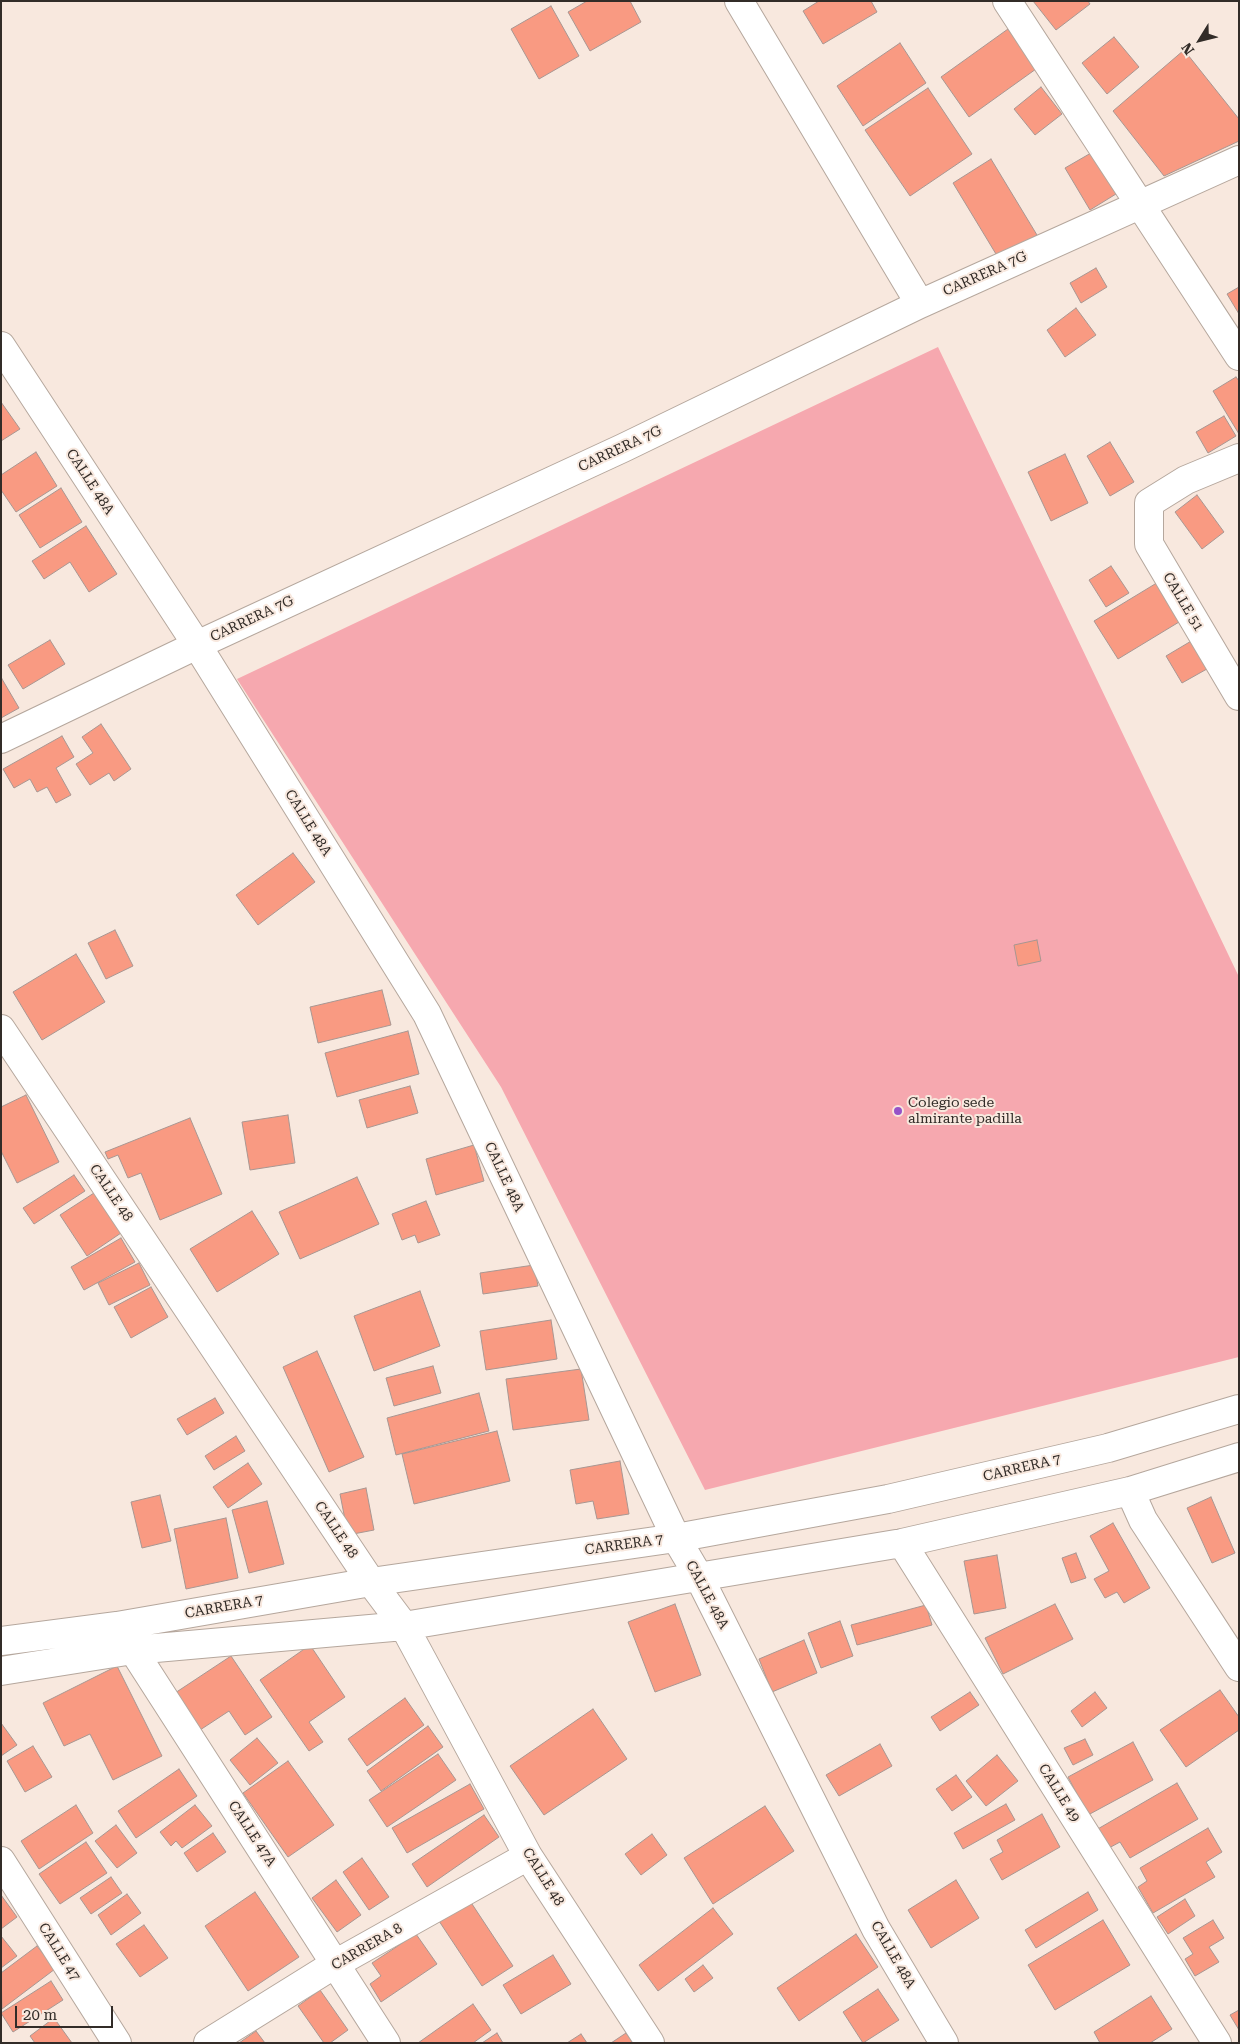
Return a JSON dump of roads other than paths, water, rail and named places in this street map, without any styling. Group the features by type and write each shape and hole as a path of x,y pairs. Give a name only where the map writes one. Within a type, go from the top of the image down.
{"street":[{"path":"740,1 920,304"},
{"path":"1007,1 1239,356"},
{"name":"CARRERA 7G","path":"1,739 197,645 623,448 920,304 1239,160"},
{"name":"CALLE 48A","path":"1,346 197,645 427,1014 676,1538 699,1577 876,1929 944,2043"},
{"name":"CALLE 51","path":"1239,458 1186,480 1148,502 1149,544 1239,696"},
{"name":"CALLE 48","path":"1,1029 371,1582 404,1626 528,1856 650,2043"},
{"name":"CARRERA 7","path":"1,1641 117,1626 371,1582 676,1538 888,1499 1108,1448 1239,1409"},
{"path":"1,1670 133,1650 404,1626 902,1543 1130,1491 1239,1457"},
{"path":"1130,1491 1143,1520 1239,1667"},
{"name":"CALLE 49","path":"902,1543 1217,2043"},
{"name":"CALLE 47A","path":"117,1626 386,2043"},
{"name":"CARRERA 8","path":"208,2043 335,1964 528,1856"},
{"name":"CALLE 47","path":"1,1861 117,2043"}],"place":[{"name":"Colegio sede almirante padilla","path":"898,1111"}]}
